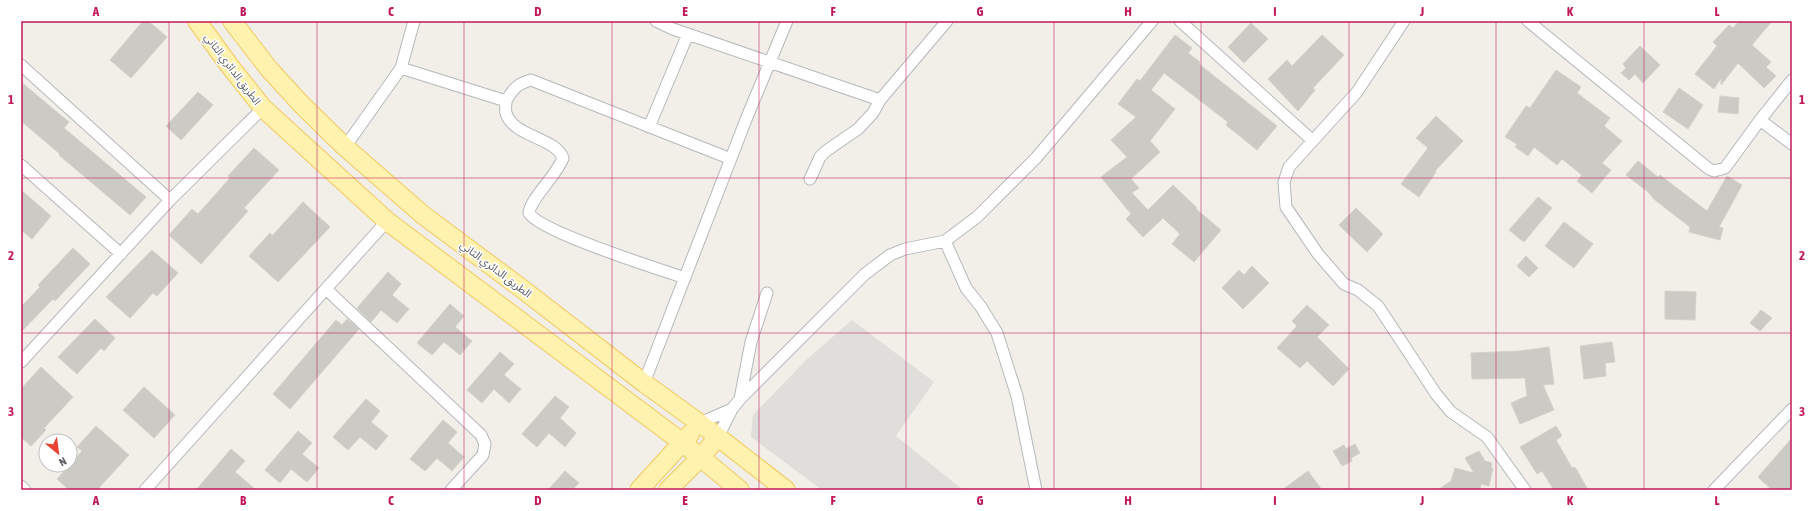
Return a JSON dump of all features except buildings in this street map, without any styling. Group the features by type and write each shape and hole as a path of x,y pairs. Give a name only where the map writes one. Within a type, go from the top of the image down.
{"main road":[{"name":"الطريق الدائري الثاني","path":"197,21 263,108 387,221 683,443 740,490"},
{"name":"الطريق الدائري الثاني","path":"232,21 269,69 302,106 345,147 423,215 644,383 700,423 786,490"},
{"path":"639,490 700,423"},
{"path":"668,490 700,458 718,437"}],"street":[{"path":"345,147 401,68 414,21"},
{"path":"656,21 675,25 688,34 880,100"},
{"path":"644,383 747,117 787,21"},
{"path":"718,437 732,409 740,399 865,274 890,255 905,249 946,241 977,217 1036,158 1152,21"},
{"path":"1180,21 1312,140"},
{"path":"1404,21 1357,92 1288,167 1284,182 1286,207 1318,254 1344,284 1358,290 1378,306 1436,394 1451,412 1488,437 1525,490"},
{"path":"1528,21 1709,169 1714,171 1725,168 1760,120 1792,80"},
{"path":"810,179 820,157 826,151 858,129 873,113 880,100 944,22"},
{"path":"650,127 688,34"},
{"path":"21,65 170,200"},
{"path":"401,68 506,101"},
{"path":"685,278 564,234 539,222 531,216 529,213 531,206 554,174 563,158 561,153 556,149 520,130 510,121 505,113 506,101 513,89 521,82 530,80 731,159"},
{"path":"21,362 170,200 263,108"},
{"path":"1760,120 1792,144"},
{"path":"21,165 121,254"},
{"path":"144,490 387,221"},
{"path":"946,241 966,288 981,307 997,333 1017,396 1036,490"},
{"path":"326,289 481,434 485,444 483,455 451,490"},
{"path":"740,399 751,342 766,293"},
{"path":"700,423 732,409"},
{"path":"1714,490 1792,409"},
{"path":"21,486 25,490"}],"shaded area":[{"path":"852,320 934,382 896,436 963,490 822,490 751,437 753,415 806,360"}]}
